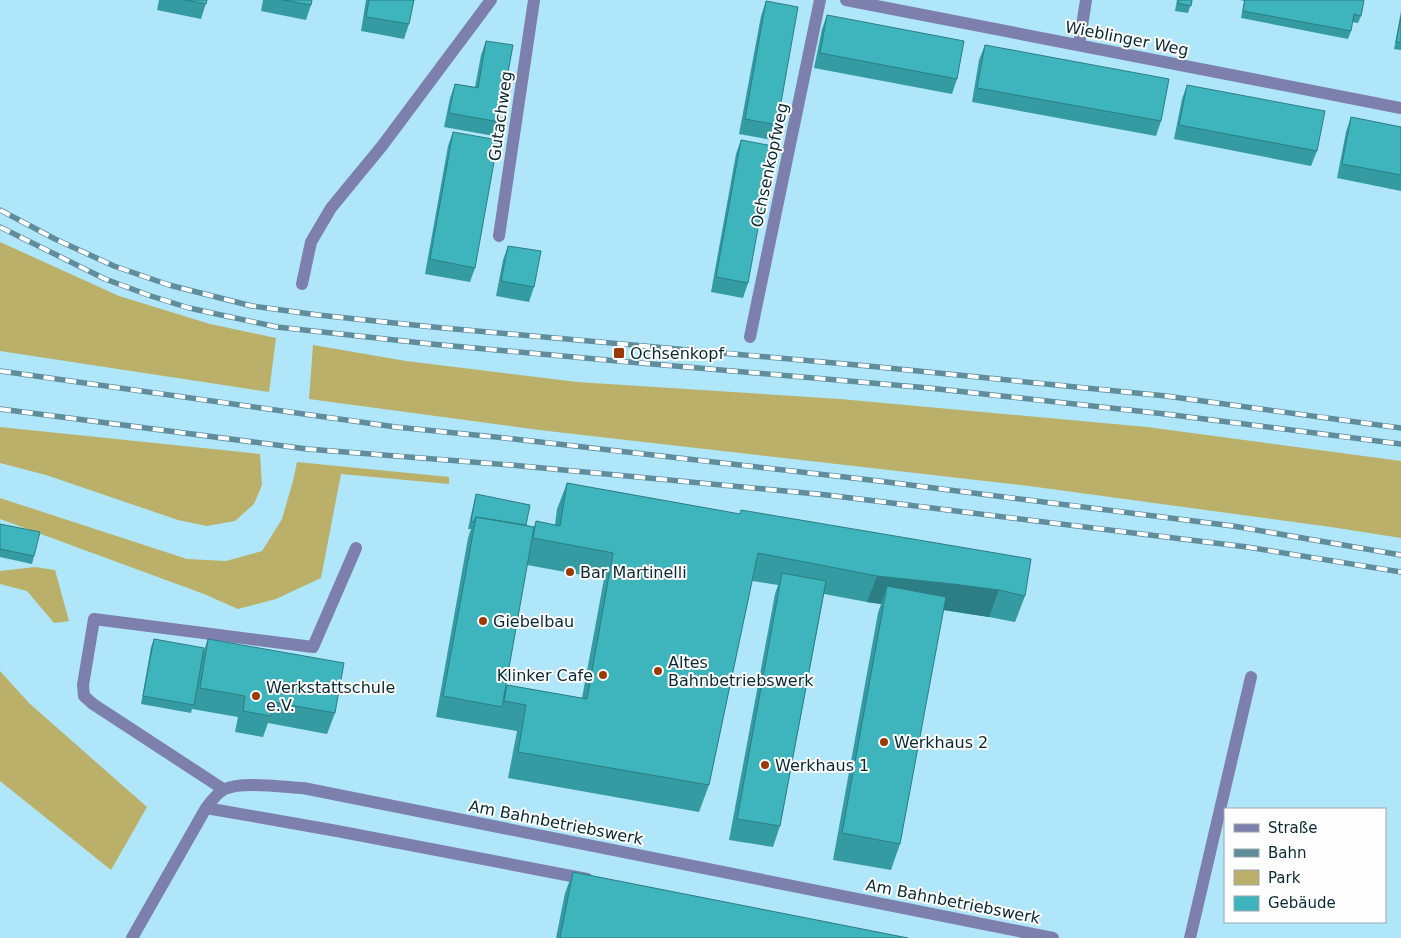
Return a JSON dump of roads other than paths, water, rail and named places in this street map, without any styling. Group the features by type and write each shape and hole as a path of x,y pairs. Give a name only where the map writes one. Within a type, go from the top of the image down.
{"street":[{"path":"302,284 311,242 331,208 382,146 491,0"},
{"name":"Gutachweg","path":"499,236 534,0"},
{"name":"Ochsenkopfweg","path":"750,337 820,0"},
{"name":"Wieblinger Weg","path":"846,0 1401,108"},
{"path":"1079,45 1086,0"},
{"path":"132,938 206,808 223,789 93,704 84,696 83,685 94,619 313,647 356,548"},
{"path":"1190,938 1251,677"},
{"name":"Am Bahnbetriebswerk","path":"223,789 234,785 303,788 1053,938"},
{"path":"206,808 599,882"}],"railway":[{"path":"0,210 55,239 114,266 169,285 252,306 433,327 868,366 1166,396 1401,428"},
{"path":"0,227 105,279 151,296 189,308 277,327 431,344 929,388 1165,414 1401,444"},
{"path":"0,371 396,427 879,481 1233,526 1401,555"},
{"path":"0,409 307,449 511,465 827,495 1247,547 1401,572"}],"place":[{"name":"Ochsenkopf","path":"619,353"},
{"name":"Bar Martinelli","path":"570,572"},
{"name":"Giebelbau","path":"483,621"},
{"name":"Altes Bahnbetriebswerk","path":"658,671"},
{"name":"Klinker Cafe","path":"603,675"},
{"name":"Werkstattschule e.V.","path":"256,696"},
{"name":"Werkhaus 2","path":"884,742"},
{"name":"Werkhaus 1","path":"765,765"}]}
